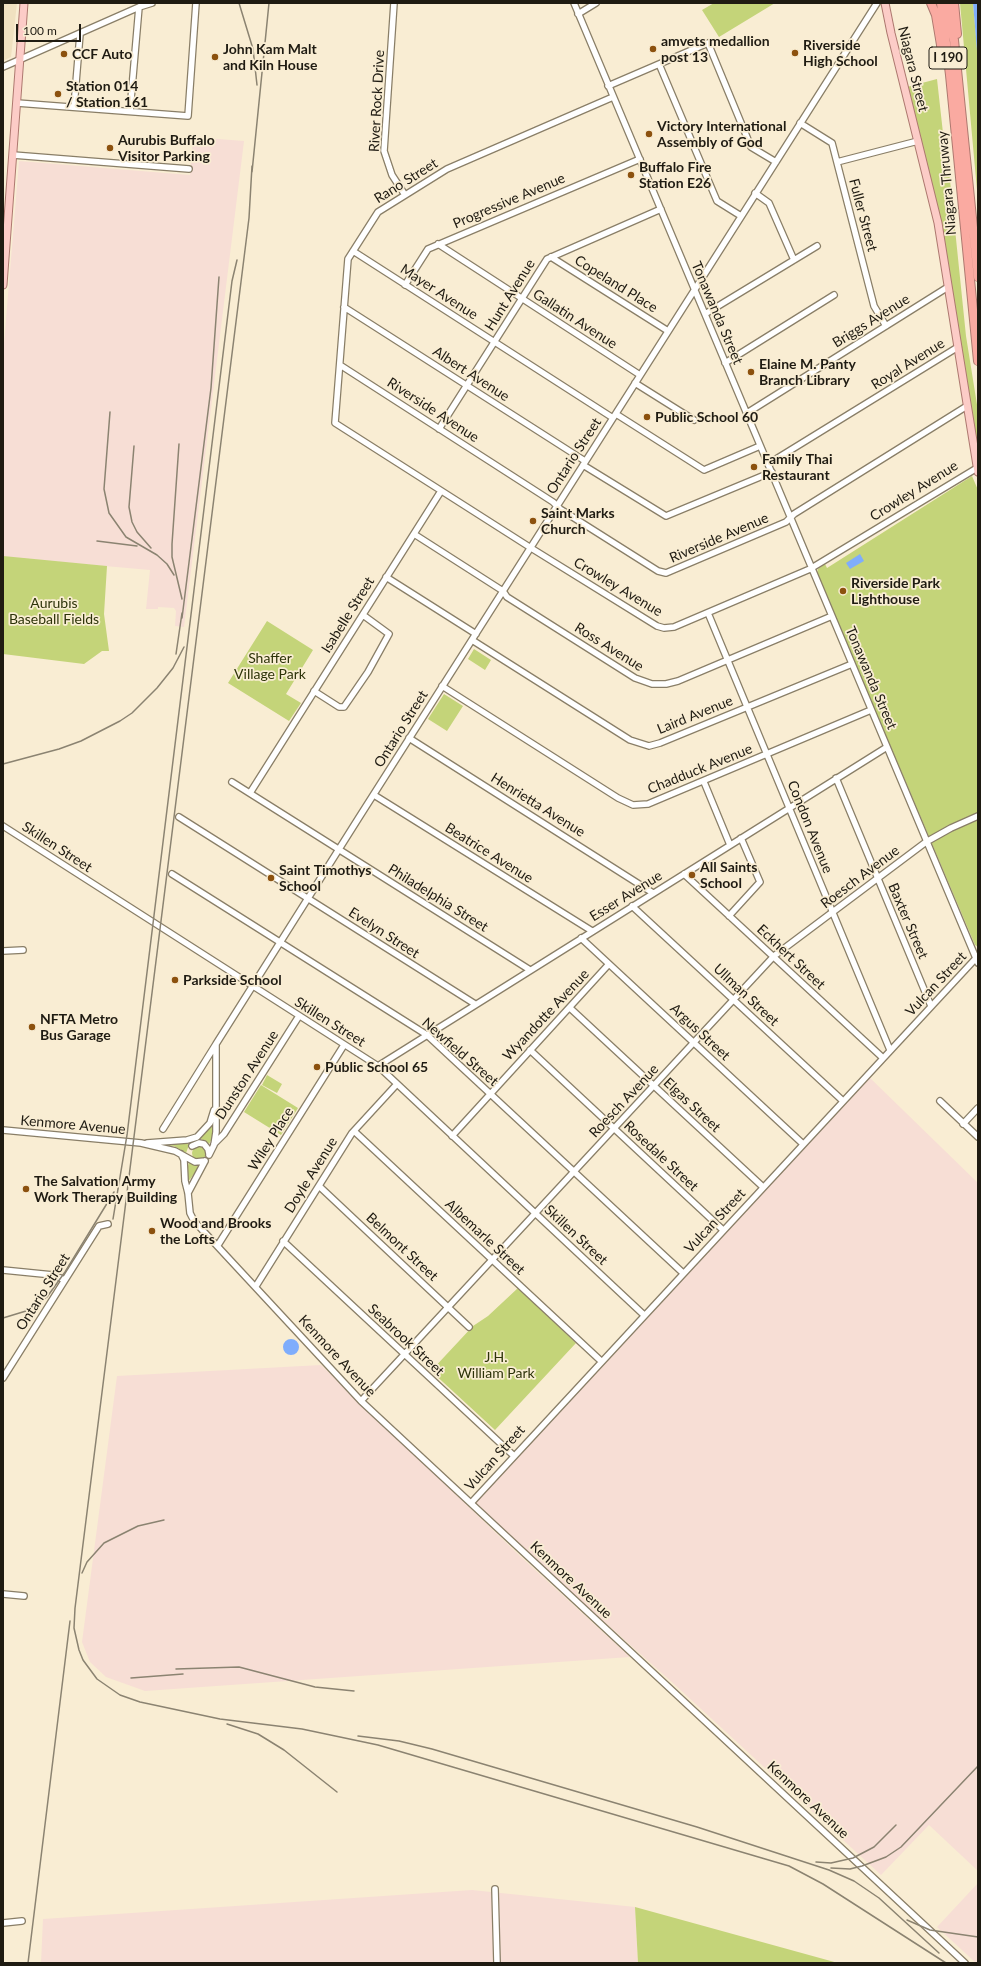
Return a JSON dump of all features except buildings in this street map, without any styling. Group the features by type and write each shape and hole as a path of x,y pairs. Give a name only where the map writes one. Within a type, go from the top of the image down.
{"highway":[{"path":"931,3 936,16 953,112"},
{"name":"Niagara Thruway","path":"941,3 978,361"},
{"name":"Niagara Thruway","path":"946,3 954,40 978,277"},
{"path":"954,3 957,34 954,40"}],"main road":[{"path":"3,285 24,3"},
{"name":"Niagara Street","path":"885,3 938,223 977,470"}],"street":[{"path":"3,67 139,7 152,3"},
{"path":"17,103 188,116 196,3"},
{"name":"River Rock Drive","path":"394,3 384,151 392,175 405,195"},
{"name":"Tonawanda Street","path":"574,3 926,842 977,959"},
{"path":"578,14 596,3"},
{"name":"Ontario Street","path":"163,1129 339,848 877,3"},
{"path":"130,111 139,7"},
{"path":"74,107 80,34"},
{"path":"608,86 708,43 751,146 776,162"},
{"path":"659,64 717,201 741,216"},
{"name":"Rano Street","path":"336,409 348,259 378,212 452,167 614,98"},
{"name":"Fuller Street","path":"800,123 832,142 874,306 886,326"},
{"path":"836,162 918,141"},
{"path":"13,155 189,169"},
{"name":"Progressive Avenue","path":"405,285 428,249 640,159"},
{"path":"755,193 769,203 794,260"},
{"name":"Hunt Avenue","path":"439,429 547,259 661,210"},
{"name":"Gallatin Avenue","path":"438,244 640,375"},
{"path":"705,314 817,246"},
{"name":"Mayer Avenue","path":"353,251 494,342 704,470 760,446"},
{"name":"Copeland Place","path":"551,257 668,331"},
{"name":"Briggs Avenue","path":"747,413 948,287"},
{"path":"725,363 834,295"},
{"name":"Albert Avenue","path":"344,308 584,463"},
{"name":"Royal Avenue","path":"768,464 958,347"},
{"name":"Riverside Avenue","path":"340,365 658,571 666,573 786,522 794,514 967,406"},
{"path":"635,382 694,420"},
{"name":"Crowley Avenue","path":"336,409 335,423 530,548 657,626 664,628 674,627 812,568 977,470"},
{"path":"584,463 666,516 772,472"},
{"name":"Isabelle Street","path":"250,793 442,491"},
{"name":"Ross Avenue","path":"414,534 503,591 506,597 635,678 646,683 658,685 671,683 832,616"},
{"path":"386,577 476,634"},
{"name":"Condon Avenue","path":"708,613 890,1050"},
{"path":"314,691 342,707 345,705 368,672 389,634 363,615"},
{"name":"Laird Avenue","path":"472,640 630,740 642,745 660,743 852,664"},
{"name":"Chadduck Avenue","path":"442,686 629,804 648,804 704,782 871,710"},
{"name":"Henrietta Avenue","path":"409,738 653,893"},
{"name":"Esser Avenue","path":"378,1066 887,747"},
{"name":"Baxter Street","path":"836,778 931,1006"},
{"name":"Philadelphia Street","path":"232,782 339,848 530,970"},
{"path":"704,782 730,845"},
{"name":"Beatrice Avenue","path":"374,795 592,931"},
{"name":"Roesch Avenue","path":"361,1401 773,957 926,842 951,828 978,816"},
{"name":"Evelyn Street","path":"179,817 476,1004"},
{"name":"Skillen Street","path":"3,826 378,1066 644,1315"},
{"path":"729,916 760,882 741,838"},
{"name":"Newfield Street","path":"172,874 427,1035 683,1273"},
{"name":"Eckhert Street","path":"684,874 883,1058"},
{"name":"Ullman Street","path":"632,906 843,1101"},
{"name":"Argus Street","path":"581,938 803,1144"},
{"path":"3,951 23,950"},
{"name":"Vulcan Street","path":"471,1503 513,1455 931,1006 977,959"},
{"name":"Wyandotte Avenue","path":"452,1136 610,964"},
{"name":"Elgas Street","path":"570,1008 763,1187"},
{"name":"Dunston Avenue","path":"214,1145 224,1134 299,1016"},
{"path":"188,1193 193,1181 214,1145 216,1132 216,1044"},
{"name":"Wiley Place","path":"218,1245 344,1045"},
{"name":"Rosedale Street","path":"530,1050 723,1230"},
{"name":"Doyle Avenue","path":"256,1286 354,1131 397,1084"},
{"path":"205,1161 199,1163 186,1157 194,1142 210,1123 216,1094"},
{"path":"940,1101 978,1137"},
{"path":"964,1124 978,1108"},
{"name":"Kenmore Avenue","path":"3,1130 141,1143 175,1150 186,1157 184,1181 188,1193 190,1214 194,1221 218,1245 361,1401 965,1963"},
{"name":"Albemarle Street","path":"354,1131 601,1361"},
{"name":"Kenmore Avenue","path":"141,1143 187,1140 194,1142"},
{"path":"194,1142 201,1143 208,1149 209,1155"},
{"name":"Belmont Street","path":"319,1186 469,1327"},
{"name":"Ontario Street","path":"3,1378 99,1226 108,1224"},
{"name":"Seabrook Street","path":"283,1242 513,1455"},
{"path":"3,1270 53,1275 65,1280"},
{"path":"3,1594 24,1596"},
{"path":"495,1888 497,1963"},
{"path":"3,1922 22,1922"}],"shaded area":[{"path":"3,3 17,3 11,57 3,61"},
{"path":"193,137 244,141 184,627 175,626 176,611 174,608 158,607 158,609 146,609 150,570 3,557 3,356 19,161 190,175"},
{"path":"867,1075 978,1183 978,1871 929,1825 881,1875 674,1684 471,1503"},
{"path":"321,1365 521,1557 630,1657 145,1691 106,1677 90,1662 82,1642 117,1376"},
{"path":"978,1883 978,1961 976,1963 937,1927"},
{"path":"472,1890 635,1907 638,1963 41,1963 43,1919"}],"green space":[{"path":"714,3 775,3 719,37 702,10"},
{"path":"960,3 973,3 978,60 978,201"},
{"path":"937,79 946,160 948,161 966,336 978,411 978,454 942,225 907,87"},
{"path":"972,476 978,490 978,947 975,945 817,573 818,569 825,564 827,568"},
{"name":"Aurubis Baseball Fields","path":"3,556 107,566 104,614 109,651 102,651 84,664 3,654"},
{"name":"Shaffer Village Park","path":"267,621 313,650 286,694 301,703 289,721 228,683"},
{"path":"474,649 491,660 485,670 468,659"},
{"path":"444,694 463,706 447,731 428,719"},
{"path":"267,1075 282,1084 277,1093 262,1085"},
{"path":"261,1085 298,1108 281,1135 244,1112"},
{"path":"214,1119 212,1139 209,1144 200,1138 210,1128"},
{"path":"187,1142 189,1145 186,1153 174,1146 158,1144"},
{"path":"199,1146 204,1148 206,1153 204,1158 199,1160 194,1158 192,1153 194,1148"},
{"path":"189,1162 199,1167 188,1182 187,1170"},
{"name":"J.H. William Park","path":"518,1288 576,1343 495,1430 431,1371 473,1326 488,1316"},
{"path":"635,1907 838,1963 638,1963"}],"water":[{"path":"973,3 978,3 978,63"},
{"path":"860,554 864,561 850,569 846,563"},
{"path":"291,1339 297,1341 299,1347 297,1353 291,1355 285,1353 283,1347 285,1341"}],"railway":[{"path":"239,3 253,49 257,85"},
{"path":"252,172 269,3"},
{"path":"252,166 249,218 75,1608 74,1628 79,1650 83,1660 97,1679 120,1695 140,1702 220,1719 302,1729 378,1745 789,1866 823,1884 946,1963"},
{"path":"113,1219 127,1135 232,281 237,260"},
{"path":"182,618 211,388 219,277"},
{"path":"110,412 104,489 109,513 126,537 157,555 167,564 174,575"},
{"path":"179,444 172,557 182,599"},
{"path":"134,446 129,507 132,522 137,532 151,548"},
{"path":"97,541 137,546"},
{"path":"176,654 182,613"},
{"path":"3,764 59,749 81,741 120,721 132,713 157,688 173,668 184,647"},
{"path":"3,1318 26,1311 47,1297 65,1272 114,1192"},
{"path":"82,1573 87,1562 104,1543 138,1526 164,1520"},
{"path":"28,1963 70,1621"},
{"path":"176,1669 239,1667 315,1687 354,1691"},
{"path":"131,1678 183,1674"},
{"path":"227,1724 258,1734 284,1750 337,1792"},
{"path":"358,1736 399,1741 432,1749 697,1827 829,1870 854,1881 879,1898 939,1953"},
{"path":"831,1868 850,1869 862,1866 886,1857 901,1847 978,1766"},
{"path":"816,1862 831,1863 853,1858 874,1847 896,1825"},
{"path":"907,1920 930,1930 978,1937"}],"place":[{"name":"amvets medallion post 13","path":"653,49"},
{"name":"Riverside High School","path":"795,53"},
{"name":"CCF Auto","path":"64,54"},
{"name":"John Kam Malt and Kiln House","path":"215,57"},
{"name":"Station 014 / Station 161","path":"58,94"},
{"name":"Victory International Assembly of God","path":"649,134"},
{"name":"Aurubis Buffalo Visitor Parking","path":"110,148"},
{"name":"Buffalo Fire Station E26","path":"631,175"},
{"name":"Elaine M. Panty Branch Library","path":"751,372"},
{"name":"Public School 60","path":"647,417"},
{"name":"Family Thai Restaurant","path":"754,467"},
{"name":"Saint Marks Church","path":"533,521"},
{"name":"Riverside Park Lighthouse","path":"843,591"},
{"name":"All Saints School","path":"692,875"},
{"name":"Saint Timothys School","path":"271,878"},
{"name":"Parkside School","path":"175,980"},
{"name":"NFTA Metro Bus Garage","path":"32,1027"},
{"name":"Public School 65","path":"317,1067"},
{"name":"The Salvation Army Work Therapy Building","path":"26,1189"},
{"name":"Wood and Brooks the Lofts","path":"152,1231"}]}
